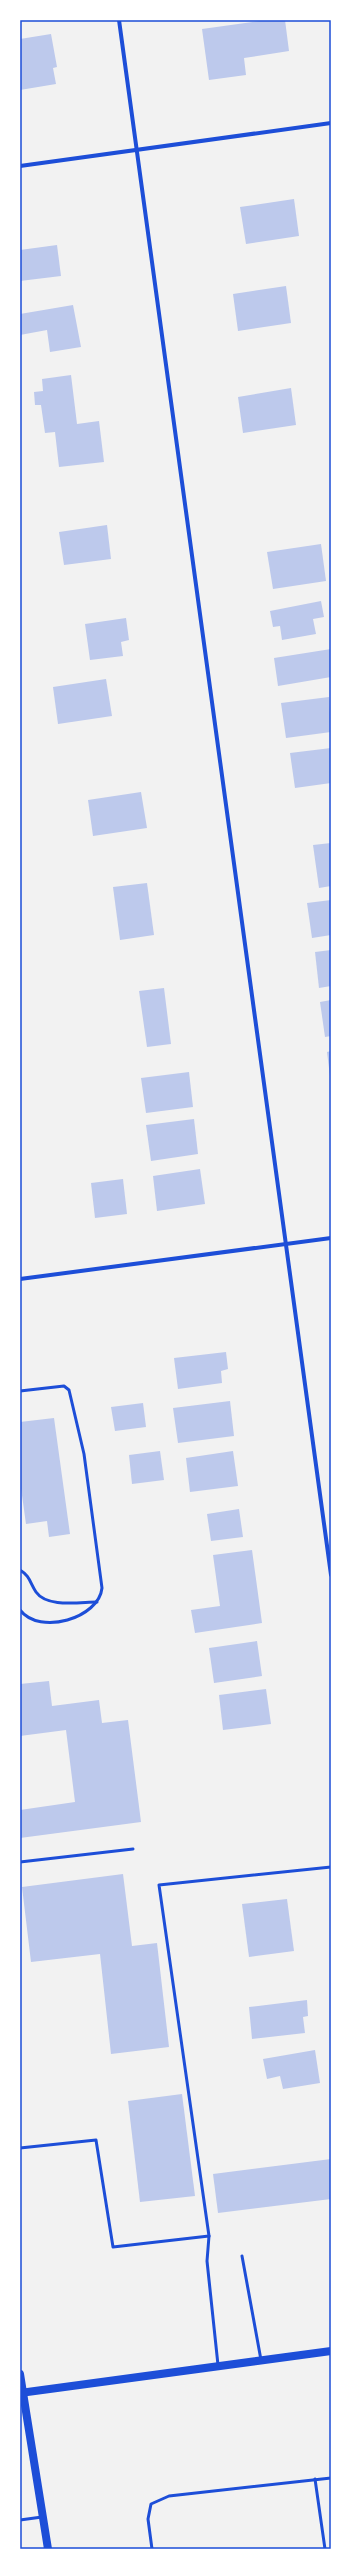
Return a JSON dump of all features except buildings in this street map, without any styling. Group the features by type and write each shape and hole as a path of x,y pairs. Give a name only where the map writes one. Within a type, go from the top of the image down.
{"main road":[{"path":"22,2393 331,2351"},
{"path":"20,2374 48,2549"}],"street":[{"path":"119,20 331,1574"},
{"path":"20,166 331,123"},
{"path":"20,1279 331,1238"}],"lane":[{"path":"20,1391 64,1386 70,1395 84,1454 102,1588 97,1602 74,1618 50,1624 37,1622 25,1616 20,1610"},
{"path":"20,1570 28,1575 37,1594 47,1600 97,1602"},
{"path":"20,1862 133,1849"},
{"path":"218,2366 207,2262 209,2236 159,1884 331,1867"},
{"path":"20,2148 96,2140 113,2247 209,2236"},
{"path":"242,2256 261,2360"},
{"path":"152,2549 148,2519 151,2504 169,2496 331,2478"},
{"path":"315,2480 325,2549"},
{"path":"20,2520 43,2517"}]}
